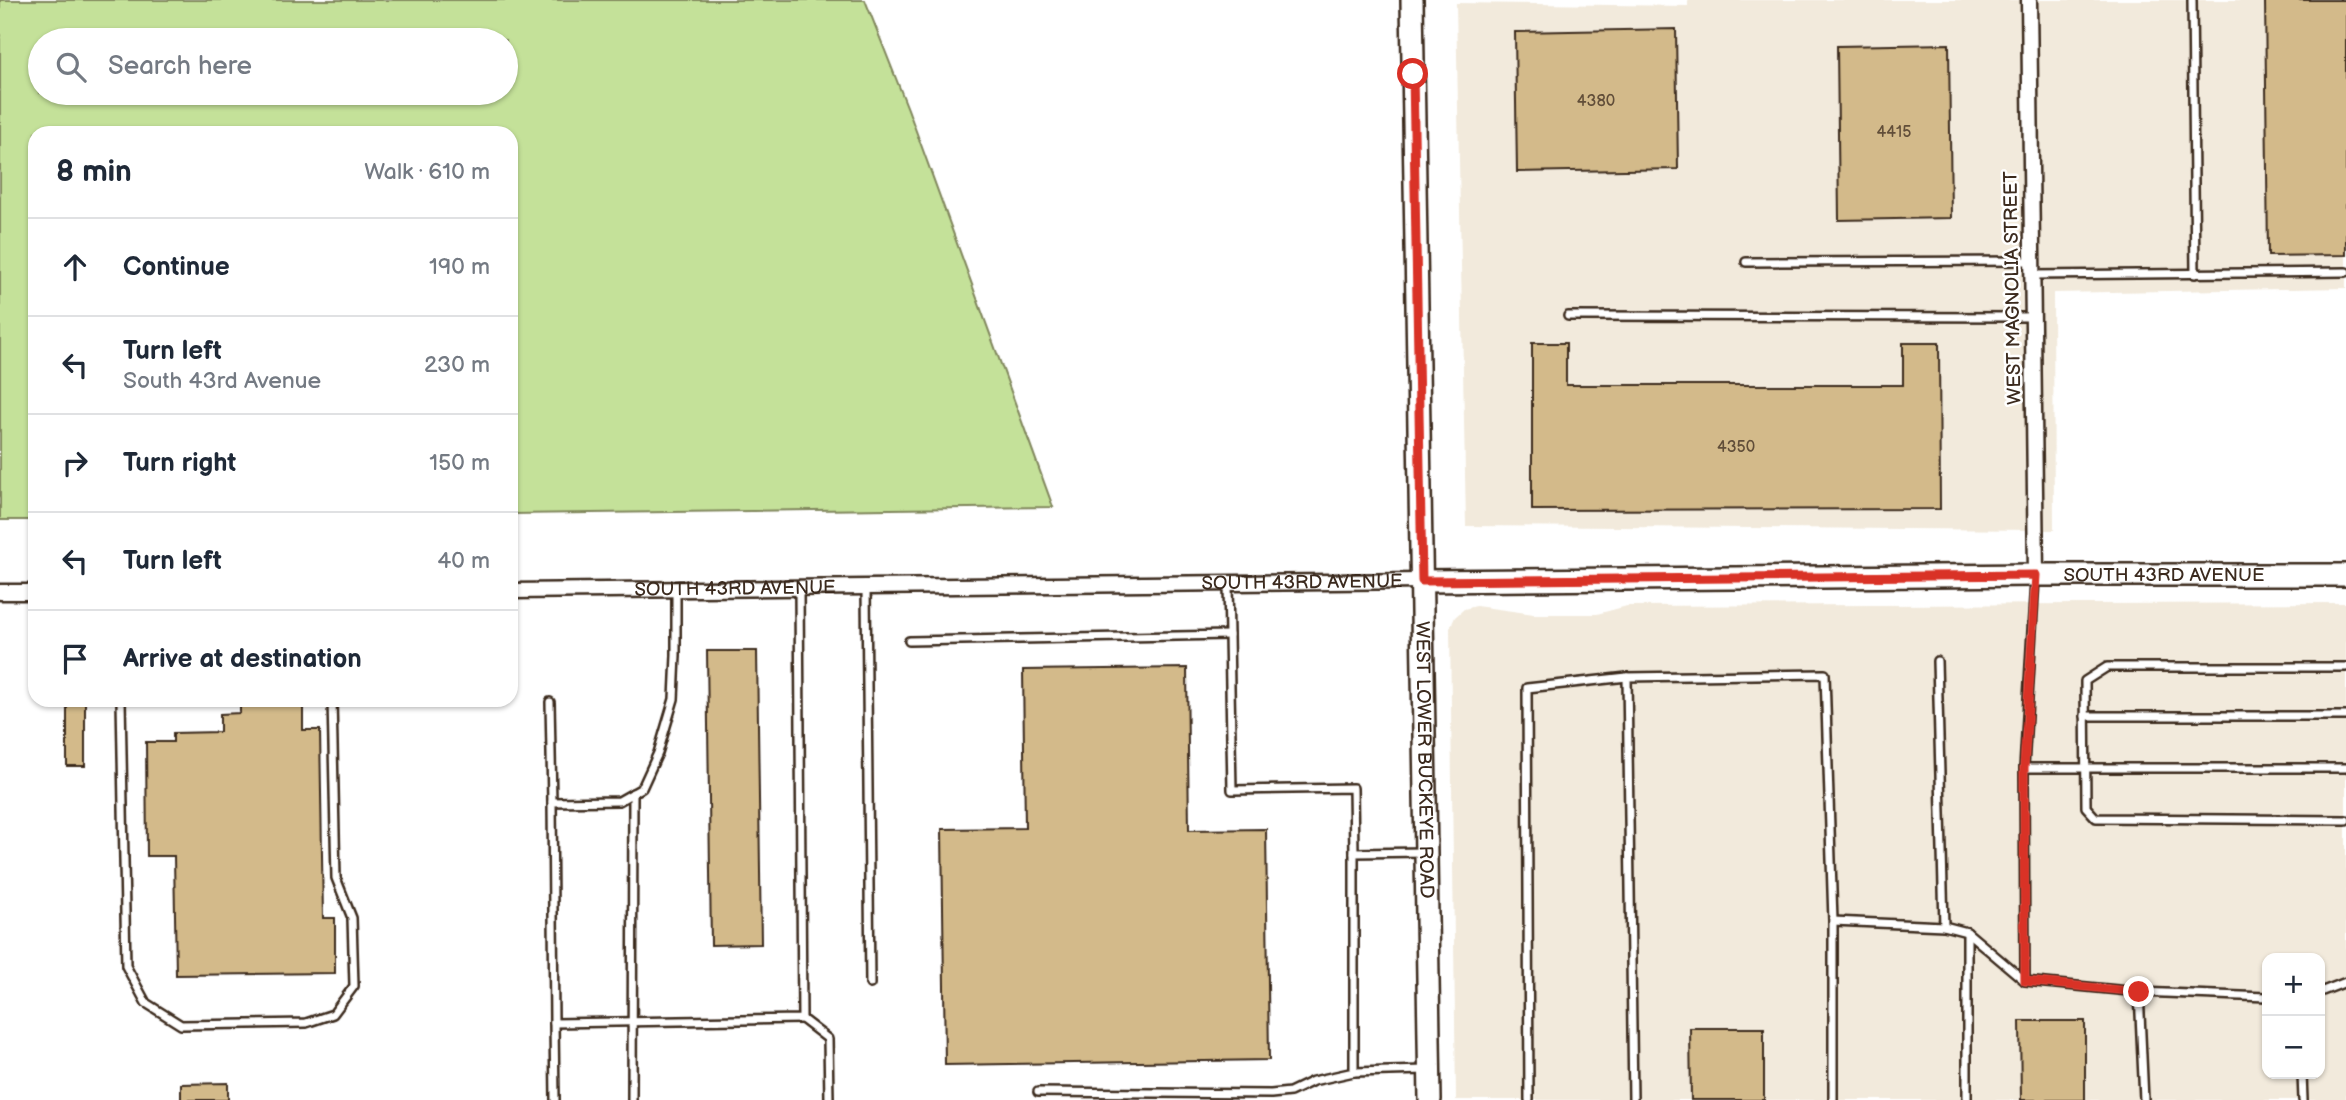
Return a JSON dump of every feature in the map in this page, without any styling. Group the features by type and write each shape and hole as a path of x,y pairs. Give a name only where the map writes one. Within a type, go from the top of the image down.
{"main road":[{"name":"WEST LOWER BUCKEYE ROAD","path":"1412,0 1430,1100"},
{"name":"SOUTH 43RD AVENUE","path":"1422,581 2346,575"}],"street":[{"name":"WEST MAGNOLIA STREET","path":"2029,0 2036,575"},
{"name":"SOUTH 43RD AVENUE","path":"518,591 1422,581"},
{"path":"0,592 28,592"}],"lane":[{"path":"2192,0 2196,274"},
{"path":"1746,262 2196,274 2346,272"},
{"path":"1568,316 2032,317"},
{"path":"2025,981 2024,768 2036,575"},
{"path":"1228,583 1232,790 1353,789 1354,1072"},
{"path":"866,587 870,984"},
{"path":"799,588 802,1019"},
{"path":"552,803 619,801 642,788 658,752 674,699 676,589"},
{"path":"909,641 1229,635"},
{"path":"1937,661 1944,926"},
{"path":"2346,667 2107,667 2085,681 2085,807 2096,818 2346,820"},
{"path":"1529,1100 1527,688 1627,677 1825,674 1833,921 1833,1100"},
{"path":"1627,677 1633,1100"},
{"path":"550,702 555,1100"},
{"path":"121,707 126,965 146,1003 181,1025 306,1023 333,1014 354,986 352,918 336,878 332,707"},
{"path":"2085,716 2346,716"},
{"path":"2024,768 2346,768"},
{"path":"632,1100 633,793"},
{"path":"1354,853 1426,852"},
{"path":"1833,921 1944,926 1967,932 2025,981 2139,992 2262,997"},
{"path":"1967,932 1967,1100"},
{"path":"2325,990 2346,982"},
{"path":"2139,992 2144,1100"},
{"path":"554,1023 802,1019 828,1039 829,1100"},
{"path":"1038,1092 1270,1094 1290,1092 1313,1081 1354,1072 1430,1070"},
{"path":"2302,1079 2303,1100"}],"shaded area":[{"path":"1688,0 2346,0 2346,288 2053,293 2054,530 1466,526 1456,3 1688,6"},
{"path":"2346,603 2346,1100 1456,1100 1450,628 1455,617 1464,609 1476,606 1534,614 1597,614 1627,606"}],"green space":[{"path":"0,0 865,0 908,109 1053,507 518,514 518,126 28,126 28,520 0,520"}],"building":[{"path":"2265,0 2346,0 2346,255 2268,256"},
{"path":"1676,29 1678,169 1517,172 1515,32"},
{"path":"1949,44 1951,218 1839,220 1837,46"},
{"path":"1532,343 1566,343 1566,385 1903,385 1903,343 1939,343 1940,509 1532,510"},
{"path":"707,651 757,651 761,944 711,945"},
{"path":"1187,668 1189,830 1266,829 1269,1060 945,1065 942,829 1025,828 1023,670"},
{"path":"67,707 85,707 85,766 67,766"},
{"path":"240,707 303,707 303,730 320,730 323,918 335,918 335,973 176,975 174,856 147,856 146,742 173,742 173,733 220,732 220,714 240,713"},
{"path":"2020,1021 2085,1021 2085,1100 2021,1100"},
{"path":"1690,1028 1764,1028 1764,1100 1691,1100"},
{"path":"228,1083 228,1100 181,1100 181,1084"}],"route":[{"path":"1413,74 1422,581 2036,575 2024,768 2025,981 2139,992"}]}
